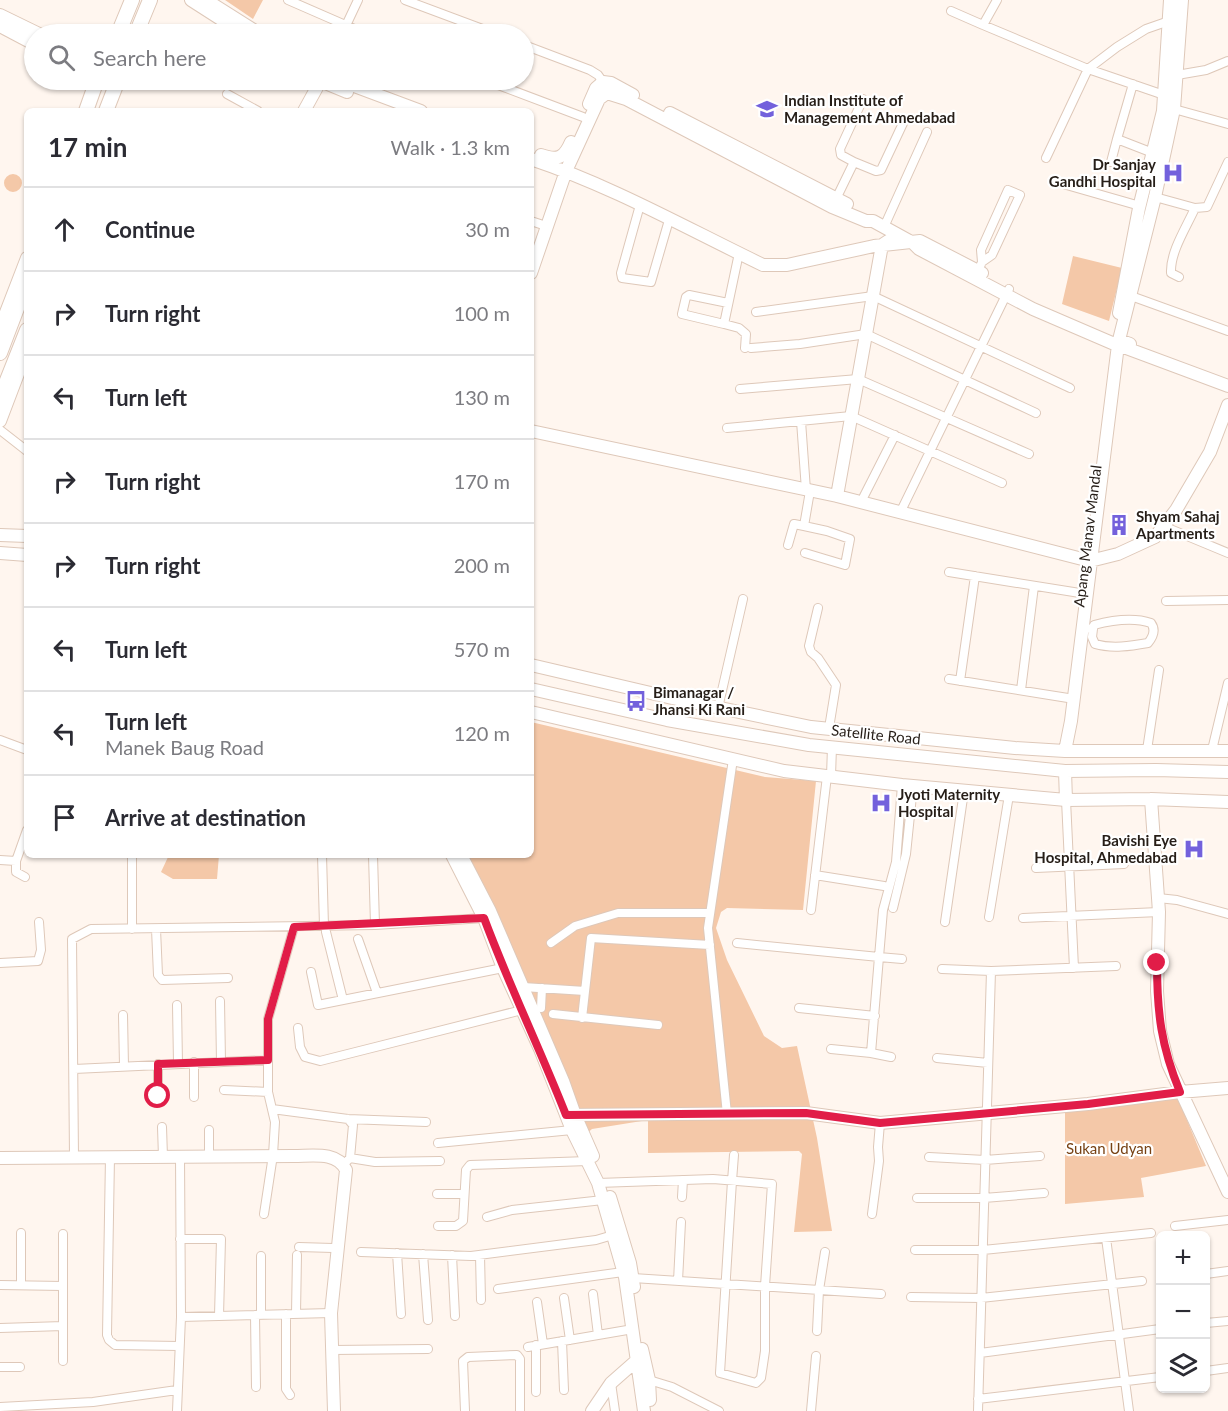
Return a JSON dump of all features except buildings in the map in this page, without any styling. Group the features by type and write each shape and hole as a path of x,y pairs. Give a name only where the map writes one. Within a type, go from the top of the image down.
{"main road":[{"path":"121,24 132,0"},
{"path":"140,24 150,0"},
{"path":"87,108 93,90"},
{"path":"107,108 111,90"},
{"path":"0,353 24,290"},
{"path":"0,398 24,338"}],"street":[{"path":"191,0 228,24"},
{"path":"207,0 245,24"},
{"path":"288,0 331,24"},
{"path":"346,24 358,0"},
{"path":"405,0 469,24"},
{"path":"983,25 997,0"},
{"name":"Apang Manav Mandal","path":"1069,726 1066,721 1068,698 1115,341 1144,208 1153,153 1171,102 1170,0"},
{"path":"1115,341 1131,296 1144,208 1155,197 1171,102 1178,75 1182,0"},
{"path":"951,11 1088,69 1133,84 1171,102 1228,124"},
{"path":"0,15 24,27"},
{"path":"1046,158 1088,69 1117,46 1146,28 1169,21"},
{"path":"0,26 24,39"},
{"path":"534,49 590,70 598,75 605,88"},
{"path":"1178,75 1206,70 1228,61"},
{"path":"534,264 566,171 599,99 611,83 866,221 878,224 897,234 919,249 1115,341 1228,386"},
{"path":"1111,162 1133,84"},
{"path":"534,152 551,159 559,158 567,152 596,88 605,88"},
{"path":"305,108 315,90"},
{"path":"345,90 390,108"},
{"path":"364,90 412,108"},
{"path":"511,90 583,117"},
{"path":"227,94 253,108"},
{"path":"863,99 840,149 841,155 854,162 876,171 881,170 905,119"},
{"path":"837,496 873,296 878,224 927,132"},
{"path":"1117,139 1153,153"},
{"path":"559,158 566,171"},
{"path":"534,160 566,171 763,265 787,265 878,246 920,241 980,266 1007,292"},
{"path":"834,203 854,162"},
{"path":"1155,197 1195,208 1207,207 1228,162"},
{"path":"1063,184 1144,208"},
{"path":"1008,190 1020,195 992,255 980,266 981,250 1008,190"},
{"path":"640,205 621,273 622,278 651,282 669,220"},
{"path":"1179,277 1170,270 1195,208"},
{"path":"534,222 546,226"},
{"path":"878,246 897,234"},
{"path":"724,324 739,253"},
{"path":"0,328 3,311 24,265"},
{"path":"900,513 1007,292"},
{"path":"728,303 688,295 682,314 739,328 746,334 748,348 800,344 866,334 1036,413"},
{"path":"756,312 873,296 1070,388"},
{"path":"1131,296 1228,332"},
{"path":"1115,341 1228,379"},
{"path":"0,421 24,361"},
{"path":"740,389 858,379 1029,454"},
{"path":"534,432 837,496 1086,560 1118,554 1155,537 1176,510 1210,452 1228,405"},
{"path":"727,428 851,416 1002,483"},
{"path":"801,421 808,491 804,526"},
{"path":"0,430 24,449"},
{"path":"864,496 895,435"},
{"path":"788,545 794,524 850,539 845,564 805,553"},
{"path":"1163,526 1228,553"},
{"path":"0,534 24,536"},
{"path":"0,554 24,555"},
{"path":"949,572 1083,593 1088,628 1095,644 1133,646 1148,643 1153,636 1151,623 1134,620 1106,622 1088,628"},
{"path":"960,681 975,576"},
{"path":"1021,690 1034,586"},
{"path":"718,708 743,599"},
{"path":"1166,601 1228,600"},
{"path":"818,608 809,646 836,685 829,729"},
{"path":"1065,751 1088,628"},
{"name":"Satellite Road","path":"534,666 811,727 1065,751 1228,751"},
{"path":"1147,750 1159,670"},
{"path":"949,679 1068,698"},
{"path":"1212,750 1228,683"},
{"name":"Satellite Road","path":"534,690 667,720 832,747 1065,771 1228,772"},
{"path":"534,713 784,771 1066,800 1151,799 1228,802"},
{"path":"0,740 24,749"},
{"path":"811,910 832,747"},
{"path":"727,1114 708,928 733,759"},
{"path":"1065,771 1074,968"},
{"path":"893,908 906,854 908,785"},
{"path":"871,1053 883,910 896,862 908,785"},
{"path":"945,922 964,791"},
{"path":"989,917 1009,795"},
{"path":"1151,799 1159,912 1157,991 1160,1031 1168,1064 1228,1192"},
{"path":"24,838 16,861 16,872 25,877"},
{"path":"132,858 132,929"},
{"path":"322,858 325,929 343,1000"},
{"path":"374,858 375,925"},
{"path":"454,858 484,918 503,968 602,1183 628,1275 649,1380 651,1411"},
{"path":"463,858 490,911 563,1081 572,1130 602,1183 603,1200 628,1275 636,1361 644,1411"},
{"path":"0,860 16,861"},
{"path":"1036,868 1124,864"},
{"path":"815,875 884,886"},
{"path":"1158,898 1177,900 1228,914"},
{"path":"1023,918 1159,912"},
{"path":"551,943 575,926 618,913 710,913"},
{"path":"74,1157 72,939 92,929 294,927 325,929 484,918"},
{"path":"0,963 38,961 41,950 39,921"},
{"path":"264,1214 273,1158 275,1122 268,1092 268,1019 294,927"},
{"path":"156,928 158,975 162,980 228,978"},
{"path":"582,1018 591,938 710,945"},
{"path":"358,939 377,993"},
{"path":"737,943 902,959"},
{"path":"942,969 991,971 1116,966"},
{"path":"310,972 318,1005 503,968"},
{"path":"978,1411 991,971"},
{"path":"523,987 585,991"},
{"path":"541,1008 542,988"},
{"path":"220,1001 221,1062"},
{"path":"177,1005 178,1063"},
{"path":"799,1008 875,1016"},
{"path":"298,1028 300,1047 305,1057 320,1061 522,1010"},
{"path":"553,1014 658,1025"},
{"path":"123,1016 124,1066"},
{"path":"831,1049 891,1057"},
{"path":"937,1058 988,1063"},
{"path":"74,1069 268,1060"},
{"path":"194,1062 194,1097"},
{"path":"158,1064 158,1096"},
{"path":"570,1115 806,1113 880,1123 1088,1104 1228,1088"},
{"path":"224,1090 268,1092"},
{"path":"272,1109 348,1119 426,1122"},
{"path":"334,1411 328,1313 347,1161 354,1125 348,1119"},
{"path":"872,1214 879,1161 880,1123"},
{"path":"162,1127 163,1156"},
{"path":"209,1130 209,1156"},
{"path":"438,1143 572,1130"},
{"path":"602,1183 683,1180 732,1181 772,1184 765,1286 765,1351 761,1378 756,1383 720,1373 725,1284 732,1181 734,1155"},
{"path":"0,1163 163,1156 180,1159 209,1156 328,1162 339,1171 340,1180 328,1313 329,1411"},
{"path":"929,1157 985,1160 1040,1156"},
{"path":"0,1158 335,1157 347,1161 440,1161"},
{"path":"110,1159 107,1335 115,1345 179,1346"},
{"path":"177,1411 181,1317 180,1159"},
{"path":"438,1226 460,1225 463,1221 466,1170 470,1165 588,1161"},
{"path":"682,1197 683,1180"},
{"path":"917,1197 984,1197 1044,1193"},
{"path":"437,1194 464,1194"},
{"path":"487,1217 512,1210 603,1200"},
{"path":"1174,1226 1228,1220"},
{"path":"678,1281 681,1222"},
{"path":"21,1233 21,1285"},
{"path":"915,1250 983,1250 1151,1233"},
{"path":"63,1234 63,1361"},
{"path":"361,1252 480,1255 596,1240 613,1235"},
{"path":"180,1239 221,1239 219,1316"},
{"path":"1106,1239 1130,1411"},
{"path":"296,1314 298,1251 333,1248"},
{"path":"817,1331 819,1290 825,1252"},
{"path":"397,1253 401,1314"},
{"path":"423,1254 428,1320"},
{"path":"452,1255 456,1316"},
{"path":"480,1255 482,1300"},
{"path":"256,1387 261,1256"},
{"path":"1210,1273 1228,1271"},
{"path":"498,1289 628,1275 678,1281 881,1294"},
{"path":"911,1297 981,1298 1142,1281"},
{"path":"0,1285 63,1286"},
{"path":"593,1294 598,1335"},
{"path":"564,1298 566,1340 564,1390"},
{"path":"536,1392 537,1302"},
{"path":"181,1317 328,1313"},
{"path":"286,1314 286,1389 290,1395"},
{"path":"1210,1322 1228,1320"},
{"path":"0,1328 63,1326"},
{"path":"536,1346 633,1329"},
{"path":"980,1353 1156,1330"},
{"path":"332,1350 428,1349"},
{"path":"465,1411 463,1361 466,1358 517,1355 520,1359 520,1411"},
{"path":"811,1411 816,1356"},
{"path":"592,1411 611,1383 636,1361"},
{"path":"0,1368 21,1367"},
{"path":"1210,1370 1228,1368"},
{"path":"978,1399 1156,1378"},
{"path":"649,1380 672,1387 718,1411"},
{"path":"611,1383 615,1411"},
{"path":"0,1407 93,1402 177,1390"}],"green space":[{"path":"225,0 263,0 253,19"},
{"path":"13,174 19,177 22,183 19,189 13,192 7,189 4,183 7,177"},
{"path":"1073,256 1122,268 1109,321 1062,304"},
{"path":"534,723 765,777 816,781 803,910 727,908 721,912 716,928 727,960 764,1036 782,1048 797,1046 817,1138 832,1231 794,1232 802,1154 799,1151 648,1153 648,1120 592,1129 585,1135 457,858 534,858"},
{"path":"168,858 219,858 217,879 173,879 161,872"},
{"name":"Sukan Udyan","path":"1177,1096 1206,1166 1141,1178 1144,1197 1065,1204 1065,1110"}],"place":[{"name":"Indian Institute of Management Ahmedabad","path":"767,109"},
{"name":"Dr Sanjay Gandhi Hospital","path":"1173,173"},
{"name":"Shyam Sahaj Apartments","path":"1119,525"},
{"name":"Bimanagar / Jhansi Ki Rani","path":"636,701"},
{"name":"Jyoti Maternity Hospital","path":"881,803"},
{"name":"Bavishi Eye Hospital, Ahmedabad","path":"1194,849"}],"route":[{"path":"158,1096 158,1064 268,1060 268,1019 294,927 375,925 484,918 566,1115 806,1113 880,1123 1088,1104 1180,1092 1168,1064 1160,1031 1157,963"}]}
